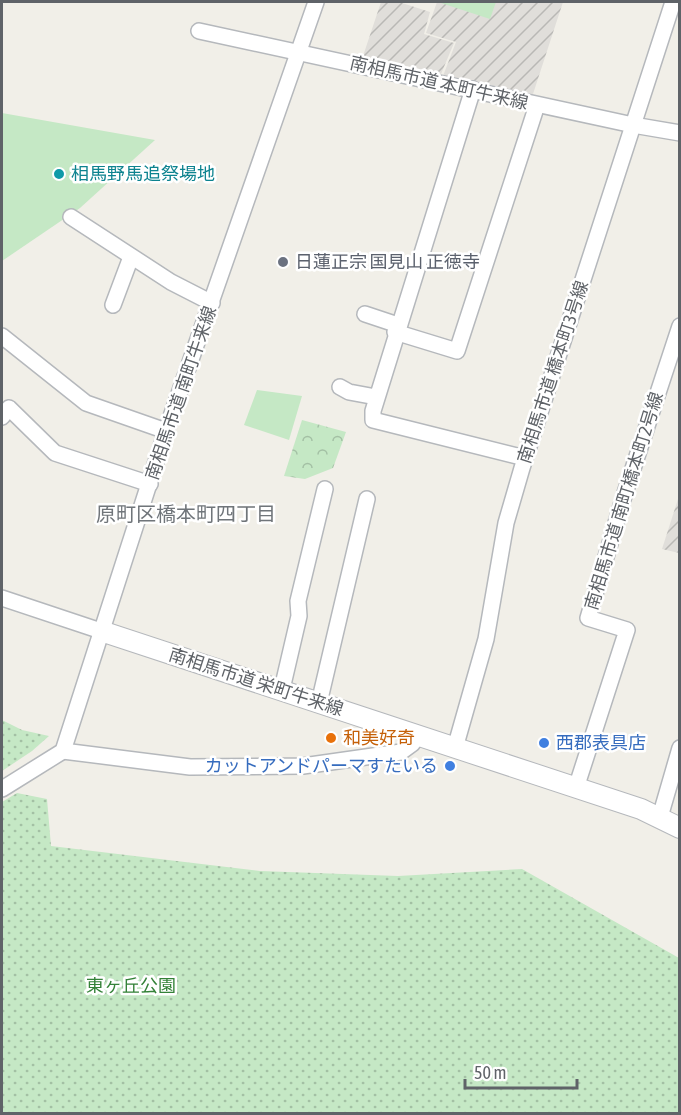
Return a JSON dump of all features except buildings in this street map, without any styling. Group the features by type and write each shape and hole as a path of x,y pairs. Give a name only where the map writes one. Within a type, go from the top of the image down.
{"street":[{"name":"南相馬市道 南町牛来線","path":"63,751 166,431 316,2"},
{"name":"南相馬市道 橋本町3号線","path":"455,748 486,639 506,523 673,2"},
{"name":"南相馬市道 本町牛来線","path":"199,31 633,126 680,133"},
{"path":"473,90 396,328 376,397 373,420 525,458"},
{"path":"365,314 457,351 537,105"},
{"path":"71,217 188,292 212,303"},
{"path":"113,305 131,257"},
{"name":"南相馬市道 南町橋本町2号線","path":"576,788 627,630 588,618 680,326"},
{"path":"2,336 86,403 166,431"},
{"path":"340,387 349,392 376,397"},
{"path":"2,417 9,408 55,453 150,484"},
{"path":"282,689 298,616 298,601 325,489"},
{"path":"319,703 367,499"},
{"name":"南相馬市道 栄町牛来線","path":"2,598 576,788 660,817 680,828"},
{"path":"2,789 63,751 190,767 303,766 401,752 418,736"},
{"path":"660,817 680,748"}],"shaded area":[{"path":"381,2 399,2 430,12 424,34 454,43 441,74 363,56"},
{"path":"437,2 563,2 533,94 443,76 456,42 426,33"},
{"path":"679,496 680,553 662,549"}],"green space":[{"path":"438,2 496,2 490,19"},
{"name":"相馬野馬追祭場地","path":"2,113 155,140 80,208 2,261"},
{"path":"257,390 302,396 289,440 244,425"},
{"path":"302,420 346,432 333,468 305,479 284,476"},
{"path":"2,720 22,730 49,736 32,751 2,771"},
{"name":"東ヶ丘公園","path":"17,793 47,799 51,846 260,871 398,876 522,869 679,958 679,1113 2,1113 2,802"}],"place":[{"name":"相馬野馬追祭場地","path":"59,174"},
{"name":"日蓮正宗 国見山 正徳寺","path":"283,262"},
{"name":"和美好奇","path":"331,738"},
{"name":"西郡表具店","path":"544,743"},
{"name":"カットアンドパーマすたいる","path":"450,766"}],"district":[{"name":"原町区橋本町四丁目","path":"186,514"}]}
